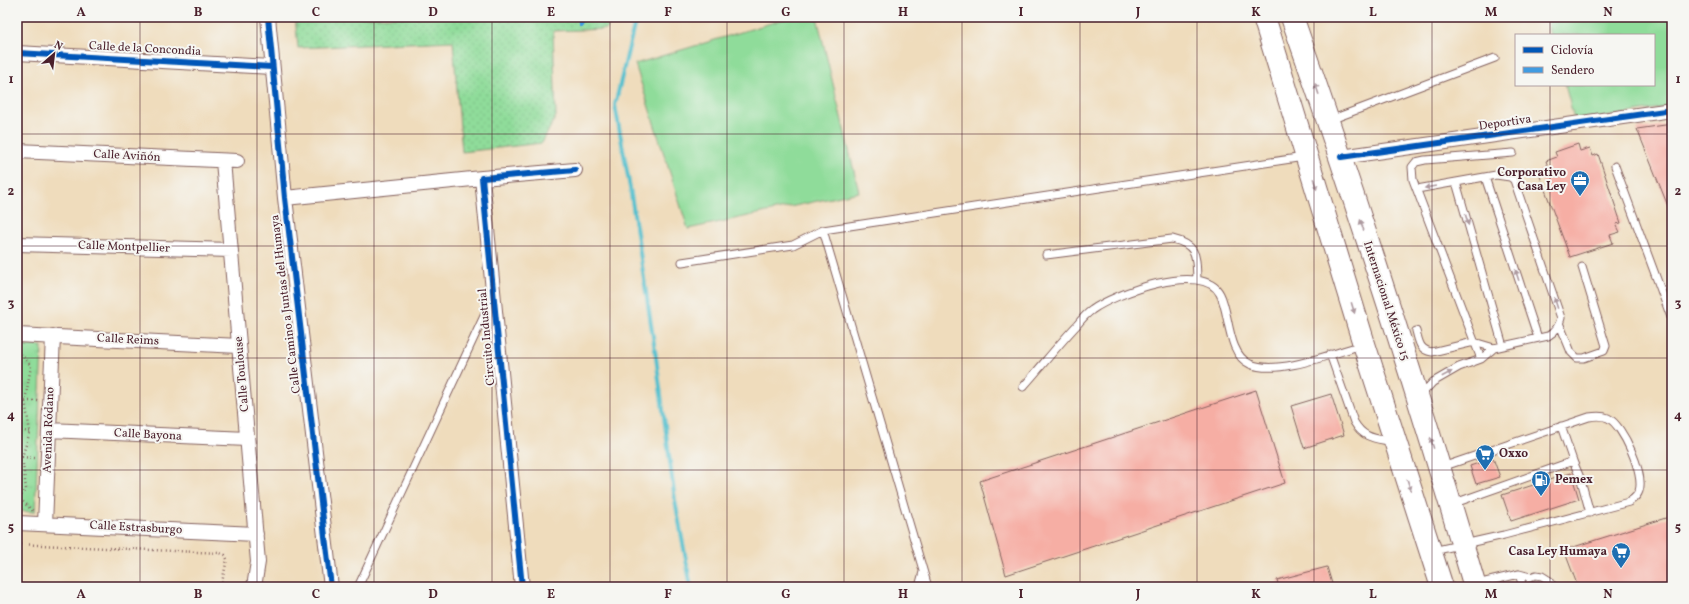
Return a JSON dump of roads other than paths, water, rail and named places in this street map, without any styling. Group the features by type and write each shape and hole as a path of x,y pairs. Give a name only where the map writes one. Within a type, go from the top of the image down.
{"main road":[{"path":"1251,17 1278,84 1291,106"},
{"path":"1264,17 1364,344 1442,587"},
{"name":"Internacional México 15","path":"1295,22 1341,157 1400,345 1418,397 1475,586"}],"street":[{"name":"Calle Camino a Juntas del Humaya","path":"268,17 285,198 331,587"},
{"name":"Calle de la Concondia","path":"17,53 272,67"},
{"name":"Deportiva","path":"1341,157 1672,110"},
{"name":"Calle Aviñón","path":"17,151 230,161"},
{"name":"Calle Toulouse","path":"230,161 231,250 258,562 254,587"},
{"path":"285,198 575,170"},
{"name":"Circuito Industrial","path":"482,178 522,587"},
{"name":"Calle Montpellier","path":"17,244 231,250"},
{"name":"Calle Reims","path":"17,335 239,346"},
{"name":"Avenida Ródano","path":"45,524 53,336"},
{"name":"Calle Bayona","path":"49,430 247,439"},
{"name":"Calle Estrasburgo","path":"17,523 256,534"}],"lane":[{"path":"1328,121 1495,58"},
{"path":"1481,359 1417,189 1412,167 1416,162 1425,160 1513,153"},
{"path":"682,262 793,245 823,230 1307,157"},
{"path":"1615,166 1672,320"},
{"path":"1417,189 1496,175 1510,177 1514,180 1556,301 1561,318 1560,325 1571,352 1577,358 1584,358 1604,351 1606,346 1582,267"},
{"path":"1485,177 1538,338"},
{"path":"1456,182 1503,346"},
{"path":"823,230 928,587"},
{"path":"1046,255 1172,239 1184,242 1191,246 1196,255 1198,279"},
{"path":"1023,388 1068,334 1091,310 1115,296 1149,286 1186,278 1207,281 1214,285 1220,294 1235,346 1243,360 1251,364 1266,368 1281,368 1364,344"},
{"path":"358,587 494,294"},
{"path":"1418,397 1433,382 1460,367 1481,359 1494,348 1551,334 1560,325"},
{"path":"1416,331 1420,346 1425,351 1432,352 1474,342 1494,348"},
{"path":"1330,354 1354,422 1359,430 1365,435 1373,438 1395,442"},
{"path":"1431,551 1590,513 1629,502 1636,498 1639,491 1640,478 1638,467 1616,423 1606,417 1589,417 1439,467"},
{"path":"1561,426 1581,480 1590,513"},
{"path":"1450,504 1573,461"},
{"path":"919,587 923,572"},
{"path":"1518,574 1523,587"},
{"path":"1475,586 1518,574 1530,577 1536,575 1542,576 1550,581 1553,587"},
{"path":"1523,587 1530,577"}],"waterway":[{"path":"639,17 634,26 615,105 630,188 655,350 675,500 691,587"}],"place":[{"name":"Corporativo Casa Ley","path":"1580,197"},
{"name":"Oxxo","path":"1485,471"},
{"name":"Pemex","path":"1541,497"},
{"name":"Casa Ley Humaya","path":"1621,569"}]}
